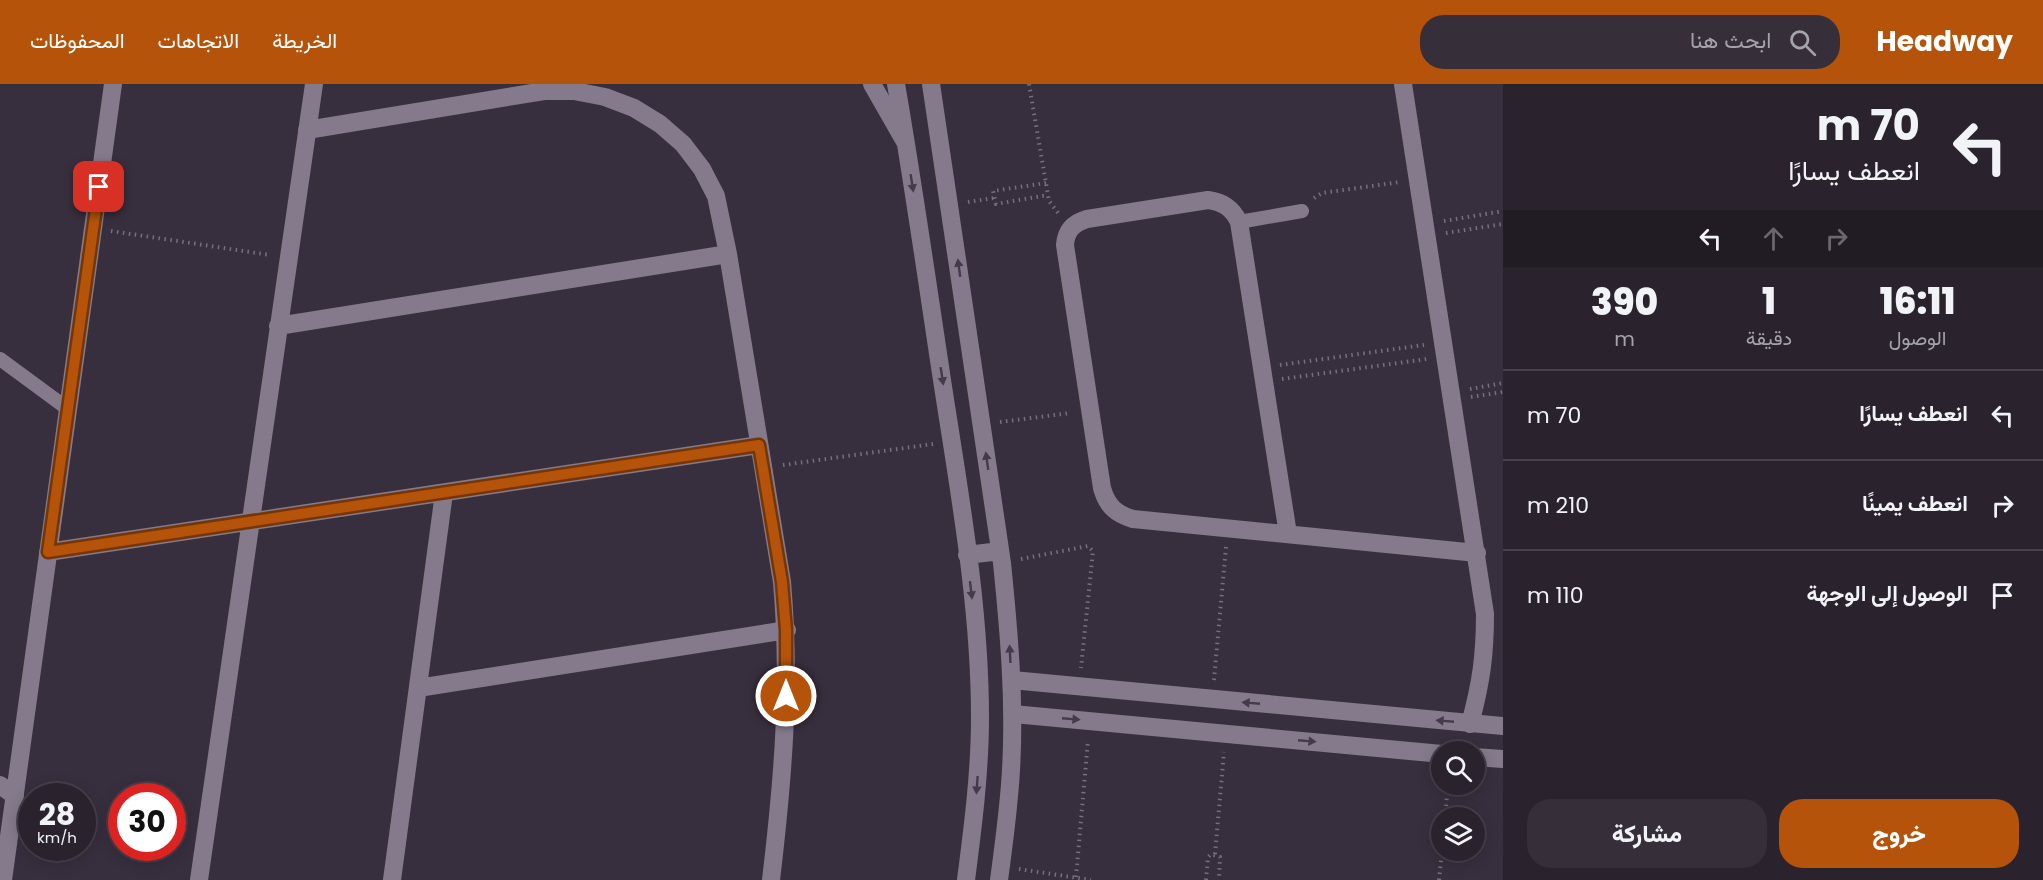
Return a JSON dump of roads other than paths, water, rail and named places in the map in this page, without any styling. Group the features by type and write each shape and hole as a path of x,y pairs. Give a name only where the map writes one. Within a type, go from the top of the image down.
{"street":[{"path":"3,880 113,84"},
{"path":"199,880 314,84"},
{"path":"872,84 907,146"},
{"path":"896,84 952,441 975,618 980,718 975,817 966,880"},
{"path":"931,84 982,425 1009,625 1013,714 1008,811 1000,873"},
{"path":"1403,84 1485,615 1485,648 1481,681 1470,724"},
{"path":"307,130 544,91 574,91 605,97 634,108 651,118 683,144 702,169 716,196 728,254 782,582 786,630 786,733 771,880"},
{"path":"1288,534 1239,222 1234,213 1218,201 1208,201 1087,219 1074,224 1069,230 1065,245 1102,488 1105,500 1112,509 1122,516 1133,519 1477,553"},
{"path":"278,326 728,254"},
{"path":"48,552 759,445"},
{"path":"393,880 444,493"},
{"path":"967,555 1001,557"},
{"path":"418,688 786,630"},
{"path":"1012,680 1503,726"},
{"path":"1013,714 1431,753"},
{"path":"1485,758 1503,759"},
{"path":"0,785 15,796"}],"lane":[{"path":"1239,222 1302,211"},
{"path":"0,359 68,409"}]}
